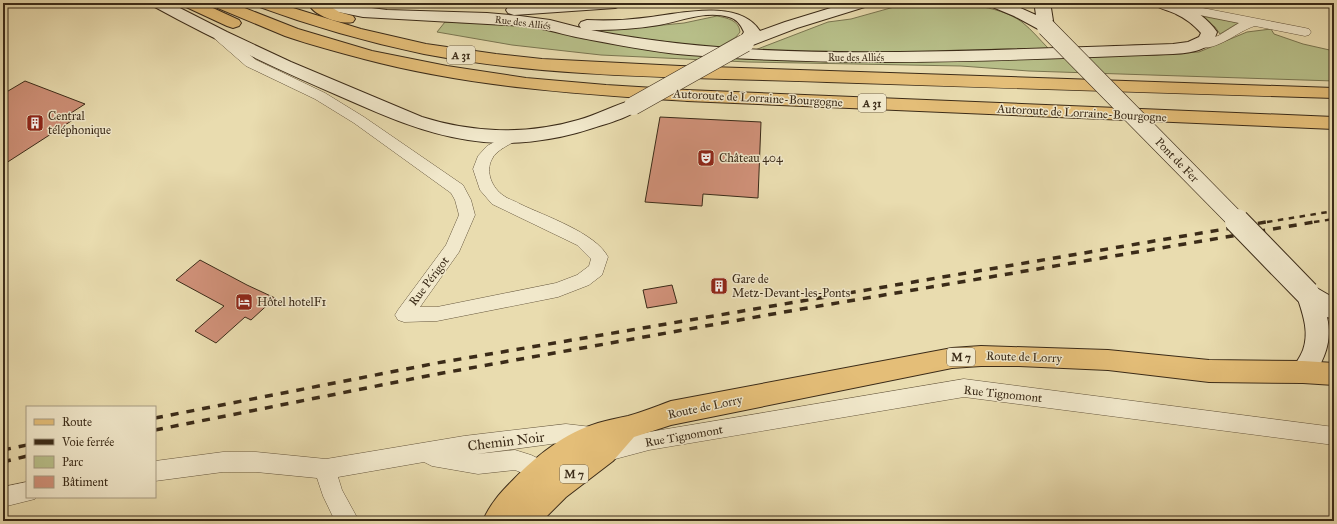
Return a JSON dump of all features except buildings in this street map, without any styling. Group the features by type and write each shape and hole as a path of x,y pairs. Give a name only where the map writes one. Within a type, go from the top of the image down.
{"main road":[{"path":"158,3 220,36 304,74 428,126 468,134 514,136 549,133 604,119 633,106 745,43 791,25 863,3"},
{"path":"189,3 262,34 312,50 343,58 412,65"},
{"name":"Autoroute de Lorraine-Bourgogne","path":"218,3 258,21 313,40 412,65 538,85 616,91 1334,123"},
{"name":"Autoroute de Lorraine-Bourgogne","path":"262,3 297,16 375,38 450,53 549,64 668,71 1334,93"},
{"path":"315,3 334,16 380,28 436,39 584,59 635,62 668,71"},
{"name":"Rue des Alliés","path":"315,3 359,12 394,16 499,18 547,24 570,31 632,43 687,50 848,58 1174,49 1201,44"},
{"name":"Rue des Alliés","path":"441,16 484,11 616,3"},
{"path":"995,3 1020,13 1046,27"},
{"name":"Pont de Fer","path":"1021,3 1307,293"},
{"path":"1045,3 1043,8 1046,27"},
{"path":"1164,4 1187,13 1202,24 1208,32 1208,39 1201,44"},
{"path":"547,24 624,24 710,11 727,12 741,16 748,22 752,32 745,43"},
{"path":"1307,293 1334,310"},
{"path":"1307,293 1334,319"},
{"path":"1304,372 1314,356 1318,345 1318,324 1307,293"},
{"name":"Route de Lorry","path":"497,521 511,501 554,476 598,444 626,428 671,413 952,358 1019,356 1108,360 1209,371 1304,372 1334,374"},
{"name":"Route de Lorry","path":"524,521 536,507 554,476"}],"street":[{"path":"1164,4 1305,32"},
{"path":"1201,44 1222,39 1244,25 1256,22"},
{"name":"Rue Périgot","path":"220,36 251,63 320,96 359,120 457,189 463,200 467,216 453,248 404,315 436,314 558,290 583,280 596,270 600,258 583,241 498,200 486,186 481,169 485,156 492,149 514,136"},
{"name":"Rue Tignomont","path":"598,444 649,442 964,388 1334,436"},
{"name":"Chemin Noir","path":"156,471 223,462 256,462 326,469 464,446 558,434 566,434 598,444"},
{"name":"Chemin Noir","path":"422,454 478,464 515,460 524,462 554,476"},
{"path":"326,469 328,484 334,498 348,521"},
{"path":"3,497 26,492"}],"green space":[{"path":"927,3 963,4 1001,11 1022,22 1048,48 844,53 755,50 828,22 851,19 894,7"},
{"path":"717,16 735,22 740,32 736,37 717,48 612,35 573,28 611,29 643,27 684,23"},
{"path":"1201,16 1238,23 1220,34 1215,27"},
{"path":"445,22 518,25 702,54 828,62 1199,52 1247,32 1271,29 1274,34 1303,44 1334,51 1334,81 1029,71 961,66 748,62 601,55 512,45 437,32"}],"railway":[{"path":"1267,222 1334,211"},
{"path":"1315,222 1334,219"},
{"path":"156,418 437,363 1272,221"},
{"path":"1315,222 1320,221"},
{"path":"156,430 437,374 784,312 1315,222"},
{"path":"3,450 26,445"},
{"path":"3,462 26,456"}],"place":[{"name":"Central téléphonique","path":"35,123"},
{"name":"Château 404","path":"706,158"},
{"name":"Gare de Metz-Devant-les-Ponts","path":"719,286"},
{"name":"Hôtel hotelF1","path":"244,302"}]}
